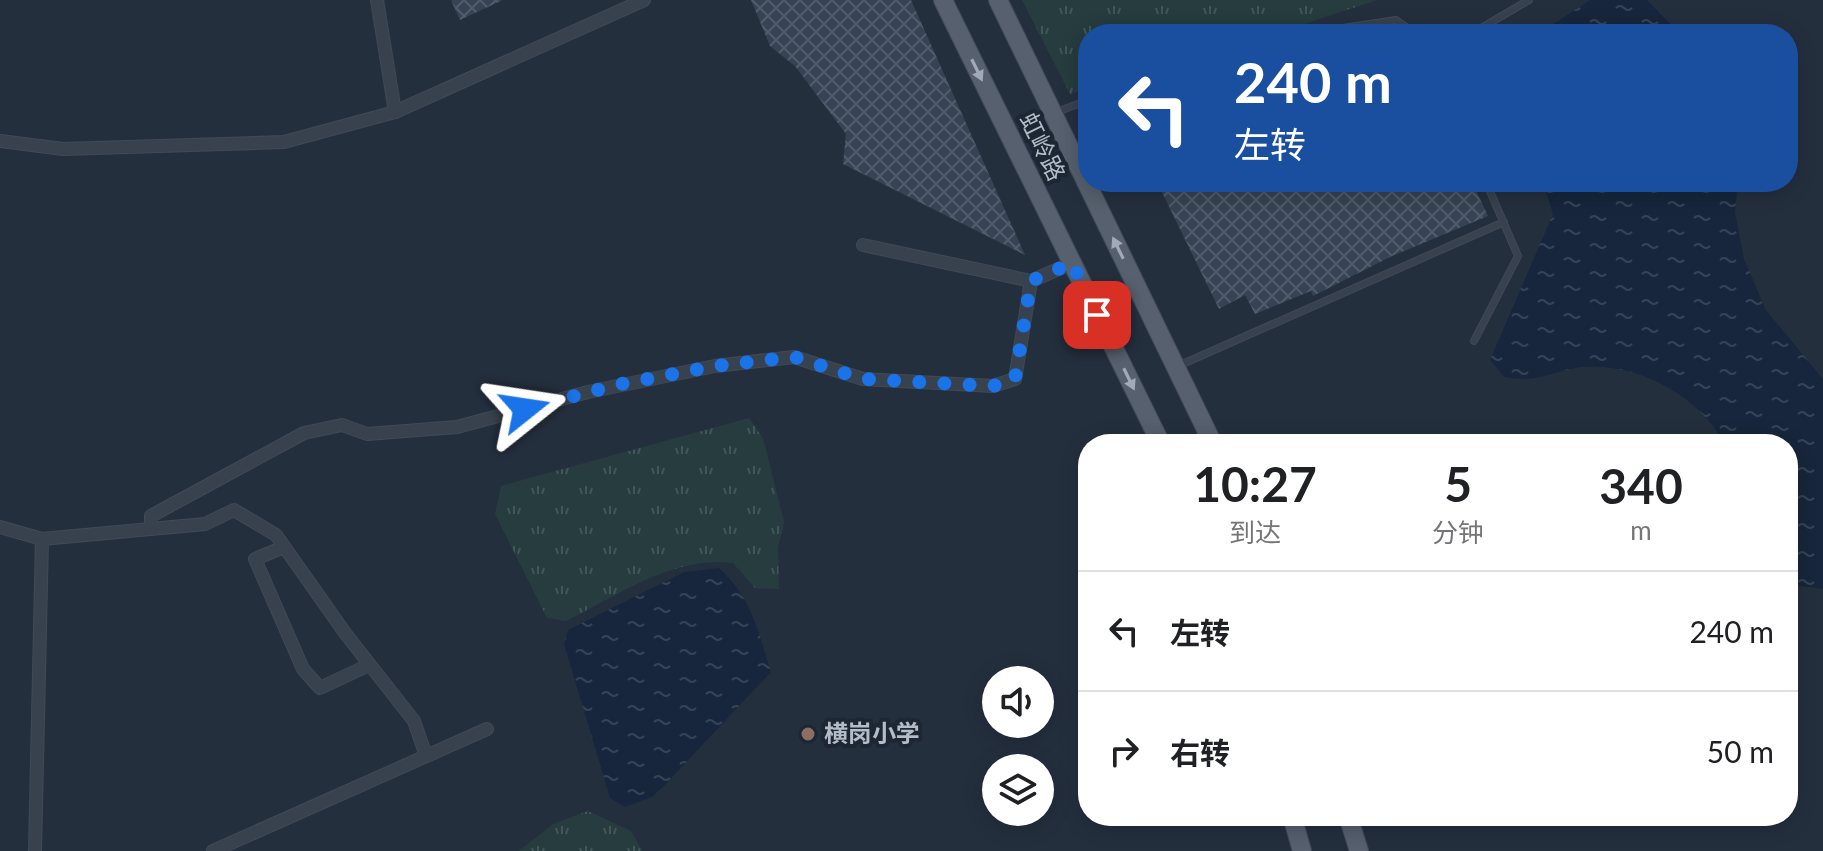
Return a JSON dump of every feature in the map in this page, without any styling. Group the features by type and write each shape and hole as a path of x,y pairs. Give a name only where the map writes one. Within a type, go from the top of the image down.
{"main road":[{"name":"虹岭路","path":"943,0 1156,434"},
{"name":"虹岭路","path":"998,0 1078,166"},
{"name":"虹岭路","path":"1091,192 1208,434"},
{"path":"1295,826 1302,851"},
{"path":"1351,826 1359,851"}],"street":[{"path":"377,0 395,112"},
{"path":"0,141 63,149 284,142 395,112 644,0"},
{"path":"863,245 1031,281 1072,263"},
{"path":"151,529 151,516 196,491 304,433 342,425 367,434 444,429 616,385 715,366 794,357 863,379 993,386 1015,379 1031,281"},
{"path":"0,527 42,539 205,524 234,510 276,535 369,665 414,721 426,756"},
{"path":"35,851 42,539"},
{"path":"284,547 255,559 303,669 320,688 369,665"},
{"path":"213,851 487,729"}],"lane":[{"path":"1488,24 1529,0"},
{"path":"1369,24 1396,20 1402,24"},
{"path":"1053,114 1078,104"},
{"path":"1474,341 1518,256 1490,192"},
{"path":"1175,367 1504,222"}],"green space":[{"path":"1022,0 1377,0 1304,24 1078,24 1078,92 1070,94"},
{"path":"749,418 763,438 784,522 778,548 779,589 755,588 733,563 711,562 689,565 647,579 566,621 547,618 495,514 501,486"},
{"path":"588,811 631,831 642,851 519,851 553,824"}],"water":[{"path":"1590,0 1647,0 1670,24 1553,24"},
{"path":"1546,192 1737,192 1735,212 1744,259 1766,310 1823,379 1823,589 1798,585 1798,434 1719,434 1700,411 1683,397 1646,377 1626,371 1584,367 1537,378 1517,379 1504,377 1490,360 1553,214"},
{"path":"719,568 747,603 771,672 664,786 652,797 625,807 610,798 564,644 568,630 684,572"}],"building":[{"path":"451,0 503,0 460,20"},
{"path":"751,0 911,0 1025,255 843,164 846,134 795,66 770,46"},
{"path":"1162,192 1477,192 1488,216 1392,256 1313,296 1311,291 1255,314 1245,295 1219,309"}],"place":[{"name":"横岗小学","path":"808,734"}],"route":[{"path":"525,409 616,385 715,366 754,364 794,357 863,379 993,386 1015,379 1031,281 1072,263 1097,315"}]}
